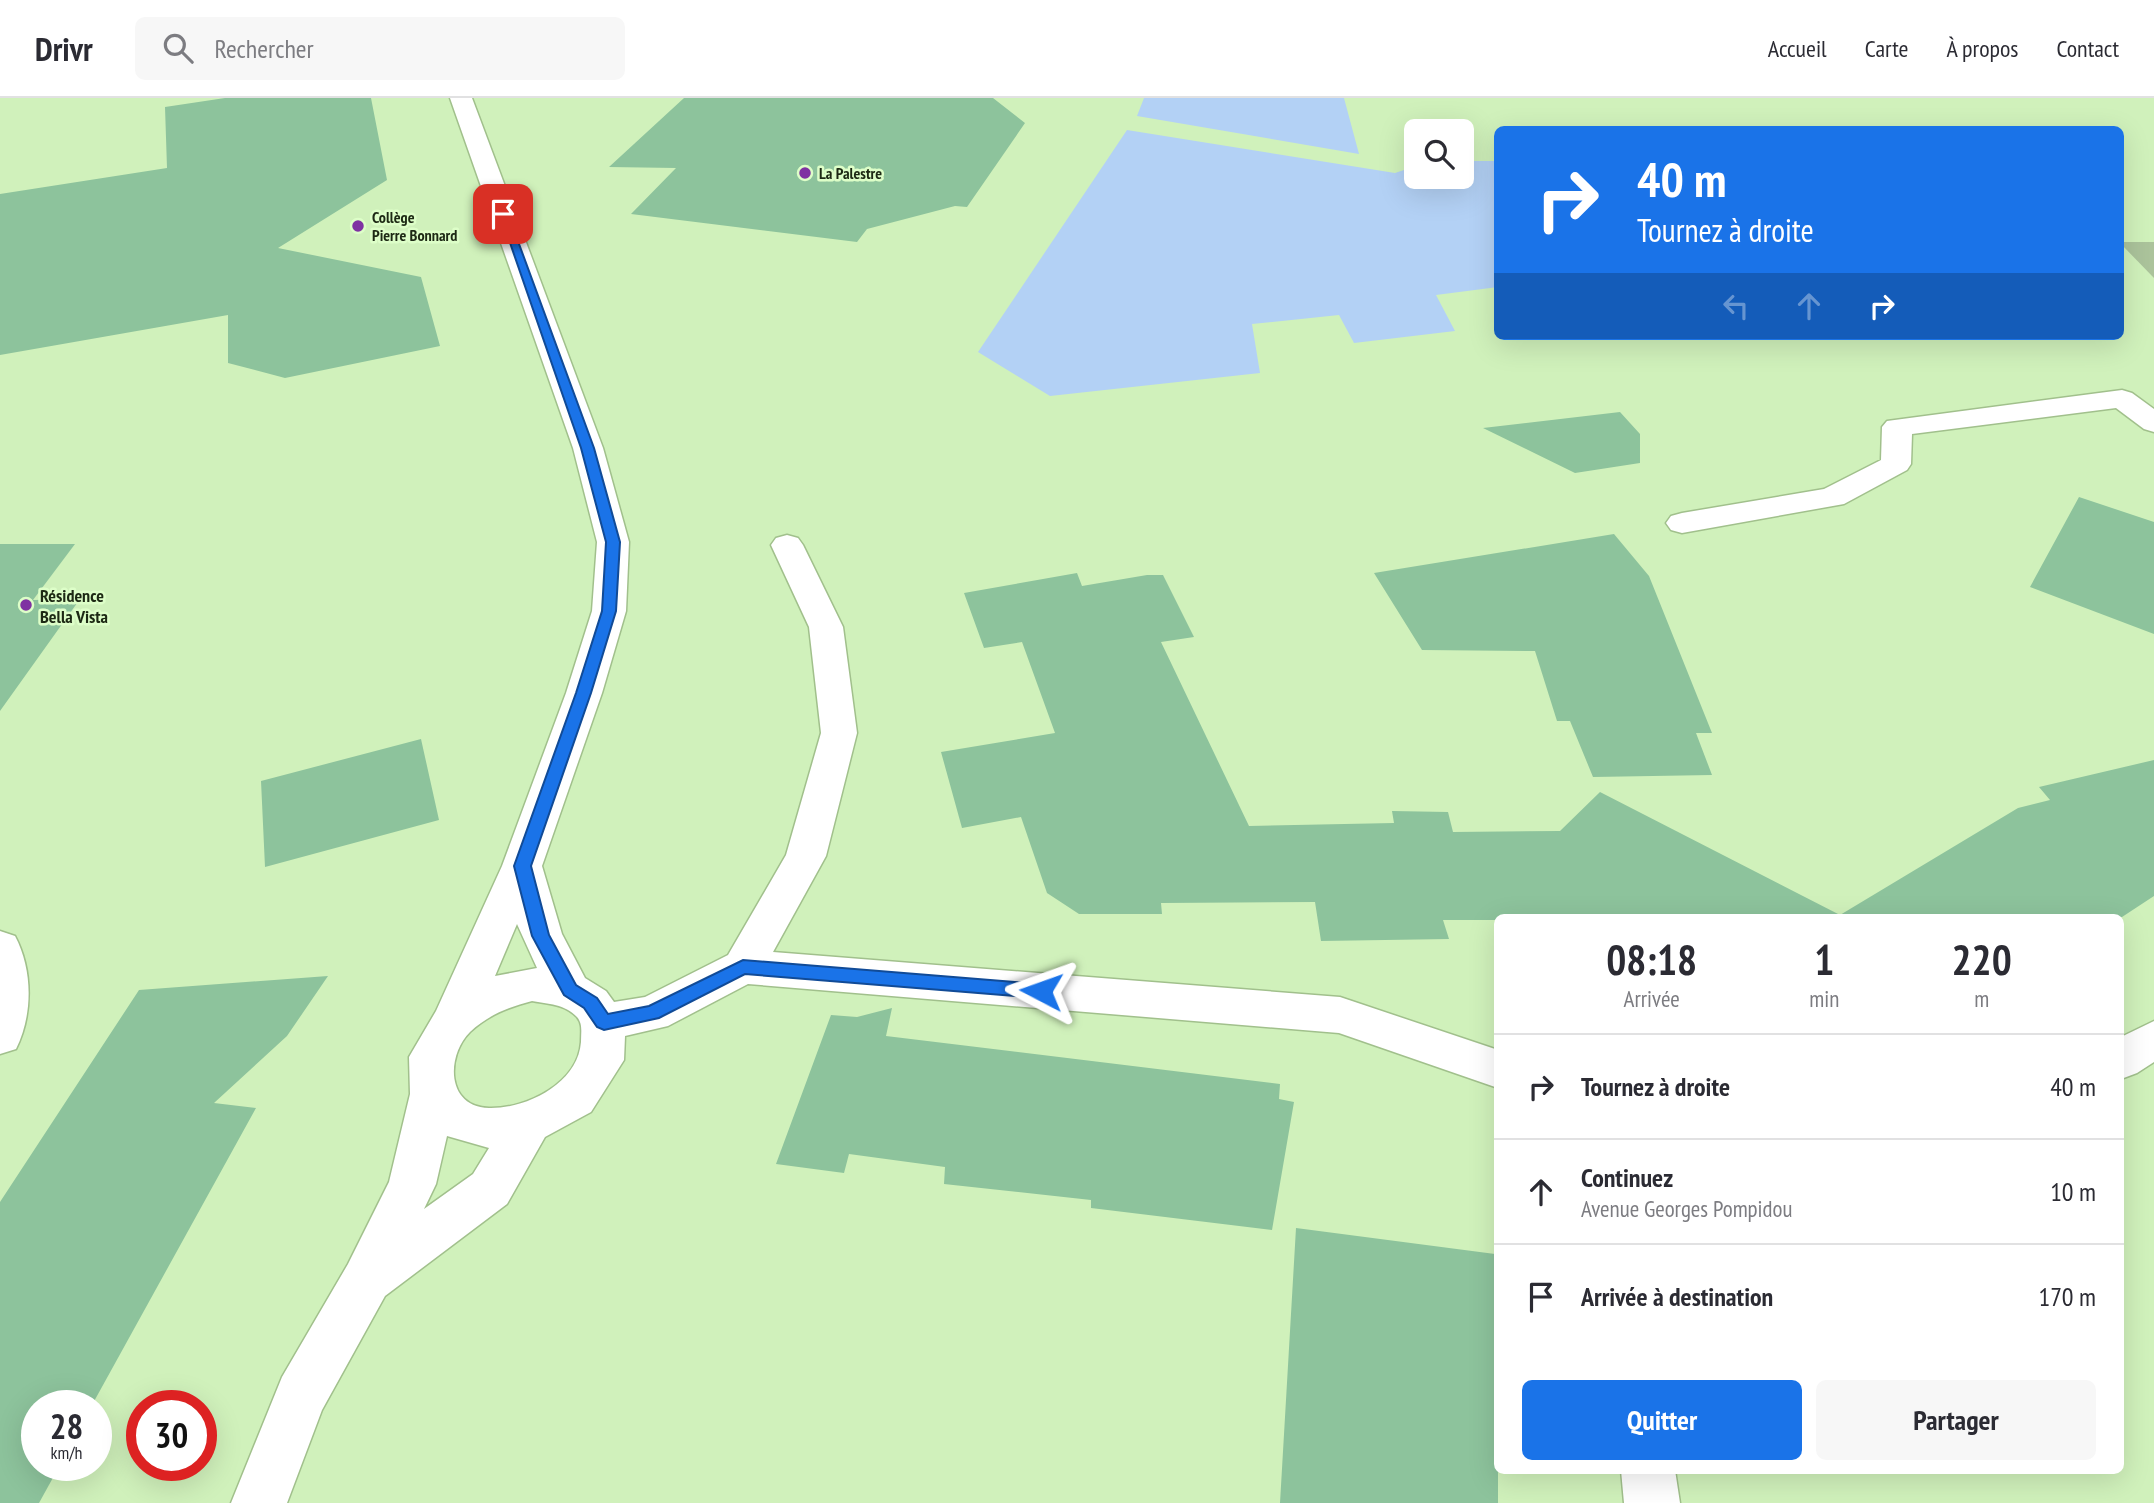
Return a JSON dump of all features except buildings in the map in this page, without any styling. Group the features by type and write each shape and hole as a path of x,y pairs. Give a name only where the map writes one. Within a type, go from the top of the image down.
{"street":[{"path":"260,1503 301,1396 366,1281 412,1184 433,1094 431,1057 454,1020 522,866 584,693 609,611 613,542 587,448 461,98"},
{"path":"1682,523 1833,496 1896,464 1898,427 2122,399 2154,423"},
{"path":"743,967 806,856 839,733 827,627 787,545"},
{"path":"522,866 541,936 570,990"},
{"path":"0,948 8,995 0,1036"},
{"path":"604,1022 653,1013 743,967 1340,1015 1494,1068"},
{"path":"433,1094 453,1118 488,1128 529,1123 575,1098 602,1060 604,1022 591,1003 570,990 532,984 490,995 454,1020"},
{"path":"2124,1058 2154,1039"},
{"path":"366,1281 489,1189 529,1123"},
{"path":"1648,1474 1652,1503"}],"green space":[{"path":"2124,242 2154,242 2154,278 2124,247"}],"water":[{"path":"1144,98 1344,98 1359,154 1137,116"},
{"path":"1127,130 1395,173 1404,170 1404,189 1474,189 1474,161 1494,161 1494,288 1436,295 1455,331 1354,343 1339,315 1252,324 1260,373 1050,396 978,352"}],"place":[{"name":"La Palestre","path":"805,173"},
{"name":"Collège Pierre Bonnard","path":"358,226"},
{"name":"Résidence Bella Vista","path":"26,605"}],"route":[{"path":"503,214 587,448 613,542 609,611 584,693 522,866 541,936 570,990 591,1003 604,1022 653,1013 743,967 1041,991"}]}
